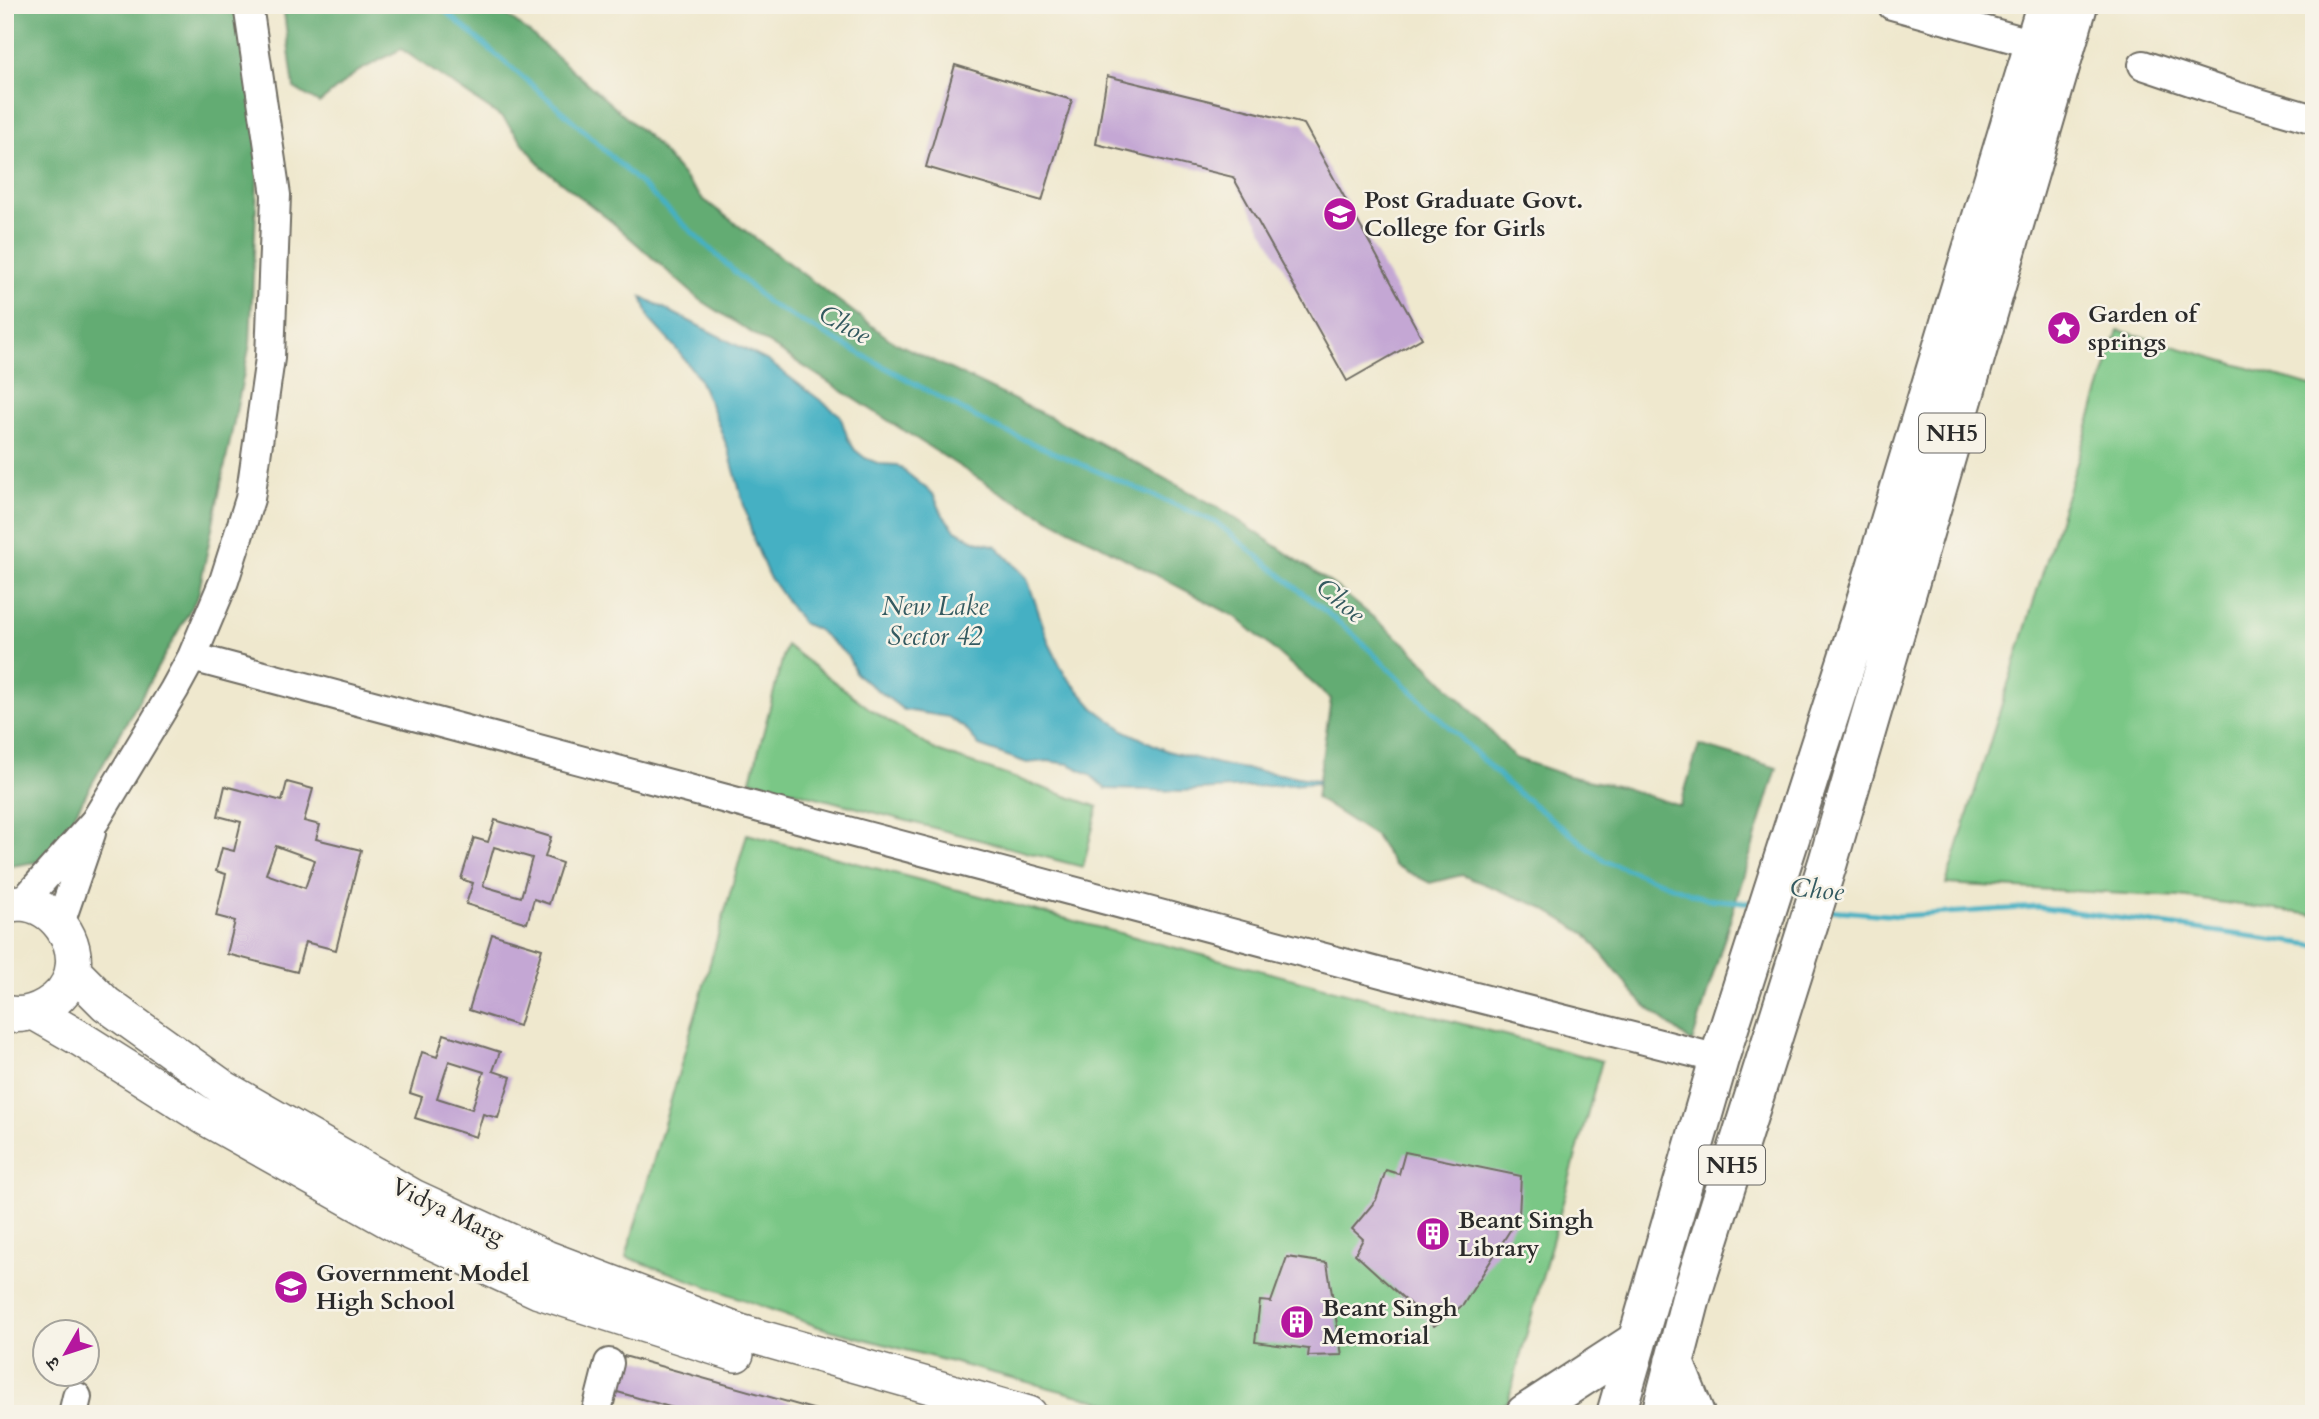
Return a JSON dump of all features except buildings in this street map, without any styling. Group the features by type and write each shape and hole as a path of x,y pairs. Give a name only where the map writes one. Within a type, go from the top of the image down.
{"highway":[{"name":"NH5","path":"1616,1414 1718,1059 1861,617 2046,5"},
{"name":"NH5","path":"1661,1414 1692,1294 1828,862 2078,5"},
{"path":"1525,1414 1637,1341"},
{"path":"1674,1362 1695,1414"}],"main road":[{"path":"14,904 44,909 60,923 72,945 73,971 53,1002 14,1016"},
{"name":"Vidya Marg","path":"73,971 106,1004 225,1089 413,1197 546,1258 740,1332 1028,1414"},
{"name":"Vidya Marg","path":"14,1016 81,1039 205,1118 402,1228 539,1291 733,1353 952,1414"}],"street":[{"path":"60,923 95,821 192,657 224,581 250,499 270,358 276,195 248,5"},
{"path":"1892,5 2034,44"},
{"path":"2143,65 2314,119"},
{"path":"192,657 1385,974 1718,1059"},
{"path":"14,904 95,821"},
{"path":"597,1414 609,1363"}],"green space":[{"path":"5,5 245,5 259,140 250,344 198,596 49,860 5,867"},
{"path":"283,5 493,5 531,34 653,141 703,199 892,341 1064,424 1223,510 1335,586 1408,646 1515,758 1568,776 1621,787 1680,806 1699,745 1777,768 1692,1043 1640,1001 1586,934 1539,906 1462,875 1430,883 1394,865 1375,836 1316,798 1331,699 1236,617 1001,493 699,299 612,222 542,167 504,119 401,49 357,72 319,103 294,88"},
{"path":"2118,330 2314,387 2314,915 2180,897 1946,884"},
{"path":"786,645 874,712 937,751 1098,807 1083,867 751,780"},
{"path":"747,834 1602,1061 1508,1401 1486,1414 1148,1414 819,1327 626,1257"}],"water":[{"name":"New Lake Sector 42","path":"642,297 768,361 840,415 848,439 855,450 880,464 897,465 933,494 943,515 955,530 976,541 996,546 1027,578 1049,643 1065,675 1094,708 1125,731 1167,751 1227,766 1317,780 1318,783 1182,791 1106,789 1089,774 1069,764 1047,761 1027,763 979,746 966,729 948,717 904,710 856,674 848,656 818,630 802,623 768,575 754,541 729,452 698,377 650,320"}],"waterway":[{"name":"Choe","path":"438,5 568,116 768,303 990,425 1217,523 1353,634 1511,787 1605,861 1706,899 1755,903"},
{"name":"Choe","path":"1828,910 1899,916 2038,907 2314,945"}],"place":[{"name":"Post Graduate Govt. College for Girls","path":"1340,214"},
{"name":"Garden of springs","path":"2064,328"},
{"name":"Beant Singh Library","path":"1433,1234"},
{"name":"Government Model High School","path":"291,1287"},
{"name":"Beant Singh Memorial","path":"1297,1322"}]}
